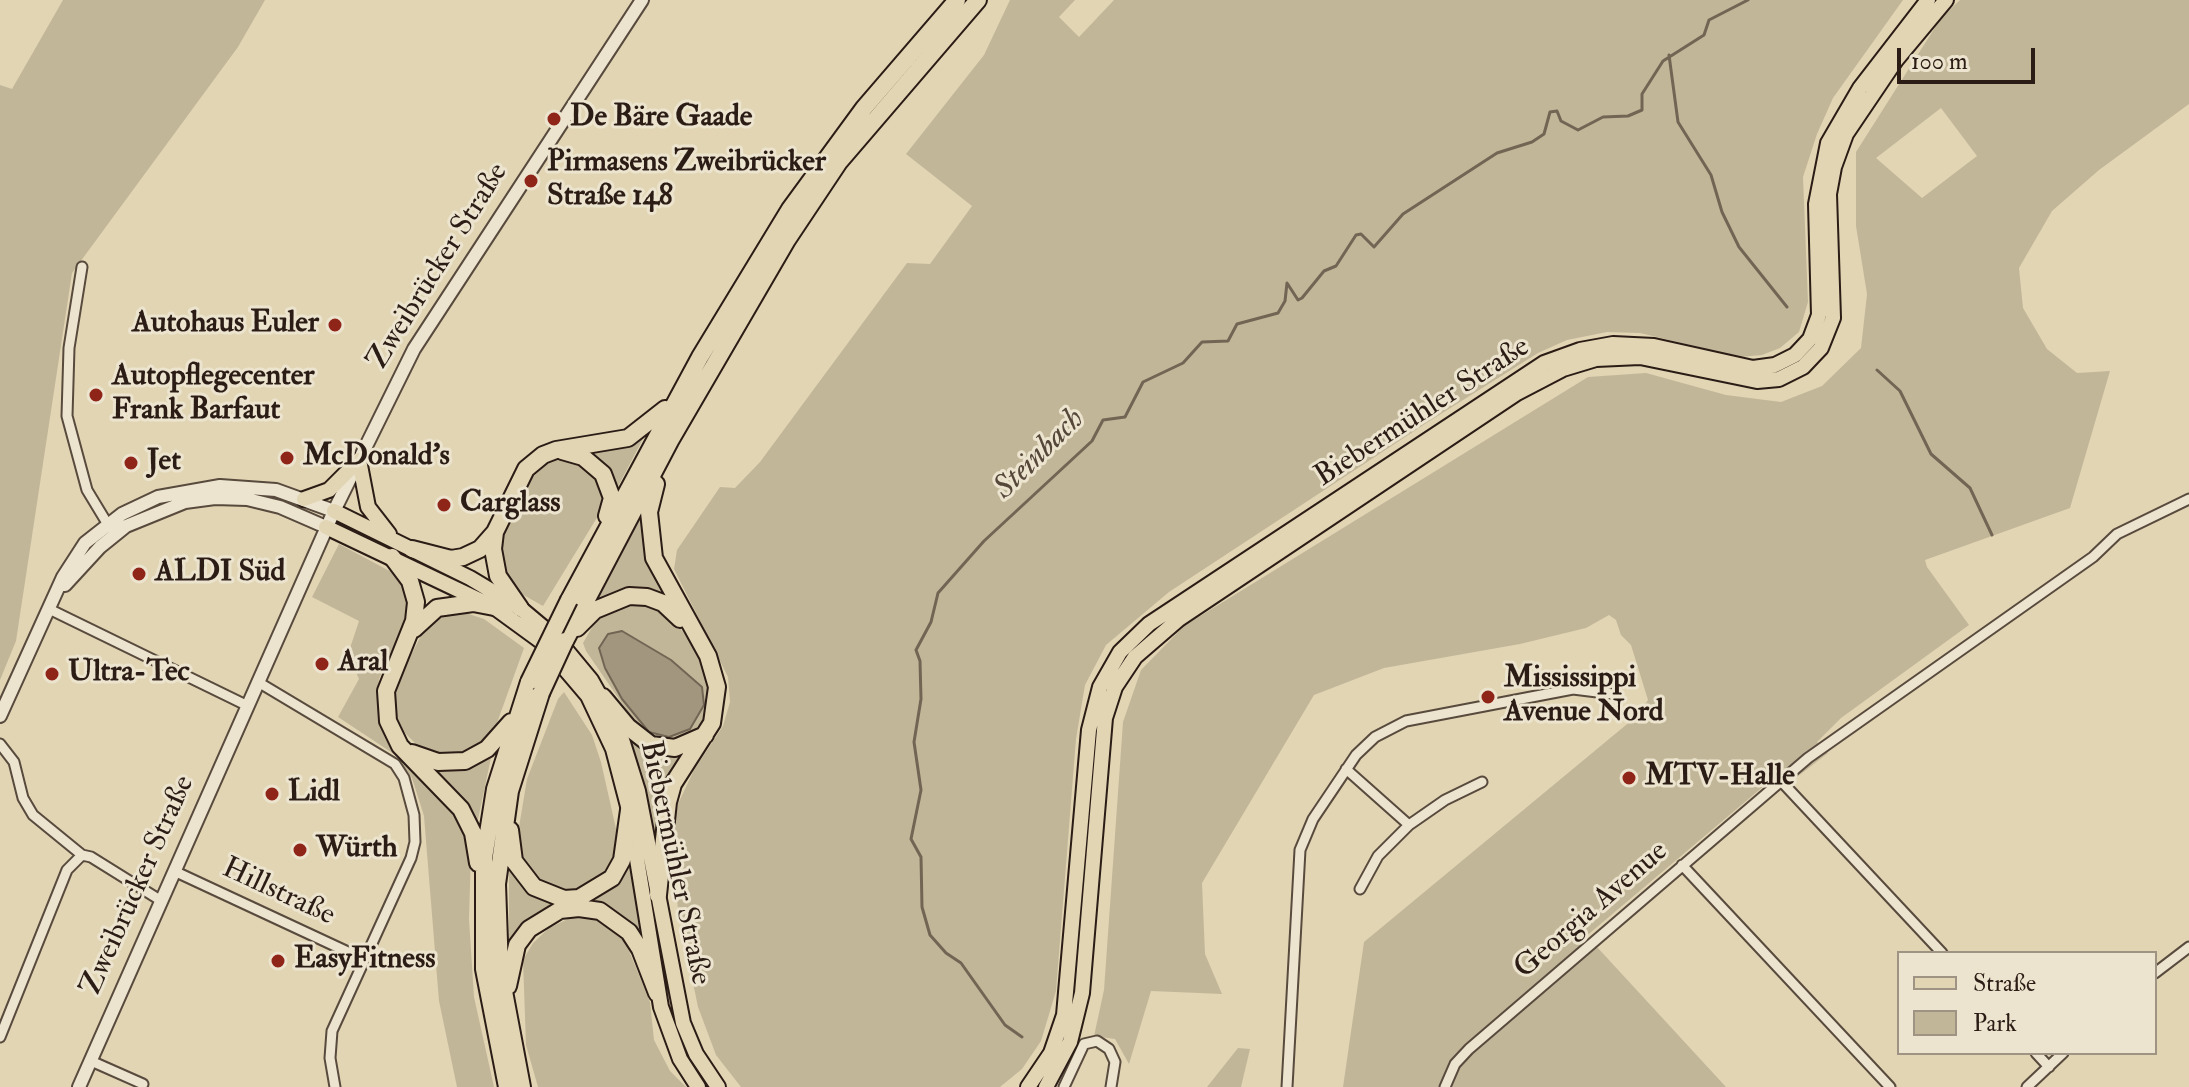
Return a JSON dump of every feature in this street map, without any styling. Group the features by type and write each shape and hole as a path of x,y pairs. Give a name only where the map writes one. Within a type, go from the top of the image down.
{"highway":[{"path":"602,540 679,393 762,253 864,108 957,0"},
{"path":"522,1087 507,1020 496,921 499,853 510,791 535,688 670,441 772,266 839,162 978,0"},
{"path":"412,549 451,559 480,549 495,532 526,469 543,455 628,438 660,414 679,393"},
{"path":"658,895 664,819 673,784 706,734 715,713 717,687 708,656 660,575 650,542 651,499 670,441"},
{"path":"400,746 438,762 465,761 487,749 518,713 565,641 602,540 612,498 609,485 596,466 583,457 556,450"},
{"path":"495,532 494,568 520,608"},
{"path":"393,548 410,581 416,602 407,641"},
{"path":"579,609 614,599 647,597 663,603 695,634"},
{"path":"494,607 473,603 437,608 417,624 392,671 385,707 400,746 452,797 468,821 477,854 484,969 507,1087"},
{"path":"603,697 628,727 651,745 675,748 706,734"},
{"path":"481,900 495,789 518,713"},
{"path":"510,791 510,845 514,861 534,887 564,899 591,893 612,878 622,860 629,810"},
{"path":"507,1020 511,964 517,945 529,929 560,910 579,908 600,911 617,920 640,949 657,993"}],"main road":[{"name":"Biebermühler Straße","path":"1028,1087 1051,1053 1064,1015 1089,730 1100,687 1115,659 1149,624 1544,363 1580,350 1613,344 1654,346 1753,368 1775,365 1795,355 1810,339 1819,315 1821,285 1816,204 1828,143 1860,88 1928,0"},
{"path":"1046,1087 1070,1042 1082,993 1105,718 1115,687 1135,657 1179,619 1517,393 1563,369 1596,359 1640,357 1757,381 1779,379 1803,367 1821,348 1833,318 1829,194 1842,145 1896,60 1946,0"},
{"path":"304,499 329,490 359,460"},
{"path":"359,460 368,507 393,548"},
{"path":"334,511 393,548"},
{"path":"326,527 393,548"},
{"name":"Biebermühler Straße","path":"393,548 412,549 520,608 574,657 603,697 632,768 679,1007 702,1065 718,1087"},
{"name":"Biebermühler Straße","path":"393,548 494,607 542,642 588,696 613,749 629,810 657,993 680,1059 698,1087"}],"street":[{"name":"Zweibrücker Straße","path":"79,1087 326,527 428,323 642,0"},
{"path":"82,267 70,342 67,416 71,442 87,490 111,529"},
{"path":"0,716 55,596 111,529 158,497 207,487 250,487 304,499 334,511"},
{"path":"111,529 162,509 215,498 247,499 280,507 326,527"},
{"name":"Georgia Avenue","path":"1445,1087 1455,1064 1469,1049 1781,781 2093,557 2117,534 2189,499"},
{"path":"49,609 248,706"},
{"path":"258,682 386,757 404,778 414,815 415,842 332,1031 330,1058 335,1087"},
{"path":"1287,1087 1300,850 1313,819 1346,769 1375,737 1406,721 1573,689 1613,694"},
{"path":"0,744 14,762 29,809 82,855 91,857 160,900"},
{"path":"1346,769 1409,825"},
{"path":"1781,781 1940,951"},
{"path":"1360,889 1378,856 1409,825 1445,800 1482,782"},
{"path":"0,1037 67,870 82,855"},
{"path":"1682,865 1890,1087"},
{"name":"Hillstraße","path":"174,871 363,959"},
{"path":"2157,971 2189,947"},
{"path":"1064,1087 1084,1044 1097,1041 1109,1049 1115,1062 1111,1087"},
{"path":"2038,1055 2049,1067"},
{"path":"2027,1087 2061,1055"},
{"path":"91,1061 143,1084"}],"green space":[{"path":"63,0 265,0 238,47 72,273 16,641 0,680 0,85 12,89"},
{"path":"1010,0 1075,0 1059,17 1079,37 1114,0 1903,0 1833,98 1817,134 1803,177 1808,302 1799,332 1780,348 1762,355 1740,357 1640,333 1607,332 1567,340 1538,353 1428,422 1169,592 1106,645 1085,685 1076,739 1056,991 1041,1041 1022,1069 1000,1087 741,1087 716,1055 698,1007 678,910 672,836 678,804 694,770 723,726 730,702 728,677 674,569 677,550 720,487 735,488 760,462 907,263 930,264 972,206 906,154 984,55"},
{"path":"1960,0 2189,0 2189,104 2099,170 2052,211 2019,268 2023,308 2047,349 2077,373 2110,371 2070,508 1925,560 1969,625 1841,718 1817,742 1828,753 1788,784 1778,774 1584,938 1597,947 1726,1087 1343,1087 1364,942 1638,715 1648,700 1631,645 1621,635 1616,620 1609,615 1586,628 1520,644 1384,668 1314,695 1202,883 1205,954 1222,994 1151,991 1129,1064 1115,1039 1094,1036 1104,990 1123,722 1141,670 1184,626 1588,377 1646,373 1726,395 1781,402 1822,386 1861,348 1867,294 1856,226 1856,152 1941,18","holes":["1941,108 1977,156 1922,198 1876,158"]},
{"path":"644,437 615,492 581,450 610,450"},
{"path":"562,458 576,459 599,480 603,502 598,516 543,606 520,593 506,577 499,544 528,481 547,464"},
{"path":"642,515 644,547 653,574 668,602 633,588 617,590 596,603"},
{"path":"339,544 399,576 411,603 406,622 379,679 377,701 380,720 395,751 452,805 466,830 471,853 469,919 474,997 494,1087 457,1087 439,1001 424,816 412,778 397,756 338,717 359,679 348,654 359,621 312,597"},
{"path":"624,602 656,606 676,622 702,659 709,692 704,720 686,737 675,741 652,738 641,731 586,651 583,643 599,615"},
{"path":"463,612 484,619 524,648 493,734 486,743 453,757 437,757 420,748 399,727 394,702 399,678 425,628 442,614"},
{"path":"564,692 592,735 619,842 617,856 607,873 575,892 546,885 531,874 523,863 517,839 527,779 558,699"},
{"path":"630,739 643,747 693,749 656,846 643,776"},
{"path":"492,753 477,824 427,767 446,771 465,768"},
{"path":"631,856 645,945 636,930 613,911 578,904 509,952 509,864 517,879 532,892 559,903"},
{"path":"570,918 594,918 625,941 650,1002 654,1040 670,1071 686,1087 538,1087 526,1045 523,960 533,943 549,928"},
{"path":"1238,1048 1250,1049 1241,1087 1207,1087"}],"shaded area":[{"path":"622,631 671,660 702,687 704,705 690,729 669,737 649,732 622,699 605,668 599,648 608,634"}],"waterway":[{"name":"Steinbach","path":"1022,1037 1005,1025 961,963 946,953 930,935 922,907 921,857 911,839 921,790 914,742 921,699 920,661 916,650 931,622 938,593 984,541 1092,441 1103,420 1125,417 1143,382 1183,363 1202,342 1228,341 1237,324 1278,313 1285,301 1287,283 1298,300 1302,298 1324,271 1336,266 1356,235 1361,234 1374,247 1403,214 1497,153 1532,142 1544,134 1550,112 1557,111 1561,121 1578,130 1603,117 1628,116 1642,110 1642,94 1663,61 1704,35 1709,20 1748,0"},
{"path":"1669,55 1678,122 1711,175 1722,212 1739,247 1787,307"},
{"path":"1877,370 1900,391 1931,454 1970,488 1992,535"}],"place":[{"name":"De Bäre Gaade","path":"554,119"},
{"name":"Pirmasens Zweibrücker Straße 148","path":"531,181"},
{"name":"Autohaus Euler","path":"335,325"},
{"name":"Autopflegecenter Frank Barfaut","path":"96,395"},
{"name":"McDonald's","path":"287,458"},
{"name":"Jet","path":"131,463"},
{"name":"Carglass","path":"444,505"},
{"name":"ALDI Süd","path":"139,574"},
{"name":"Aral","path":"322,664"},
{"name":"Ultra-Tec","path":"52,674"},
{"name":"Mississippi Avenue Nord","path":"1488,697"},
{"name":"MTV-Halle","path":"1629,778"},
{"name":"Lidl","path":"272,794"},
{"name":"Würth","path":"300,850"},
{"name":"EasyFitness","path":"278,961"}]}
